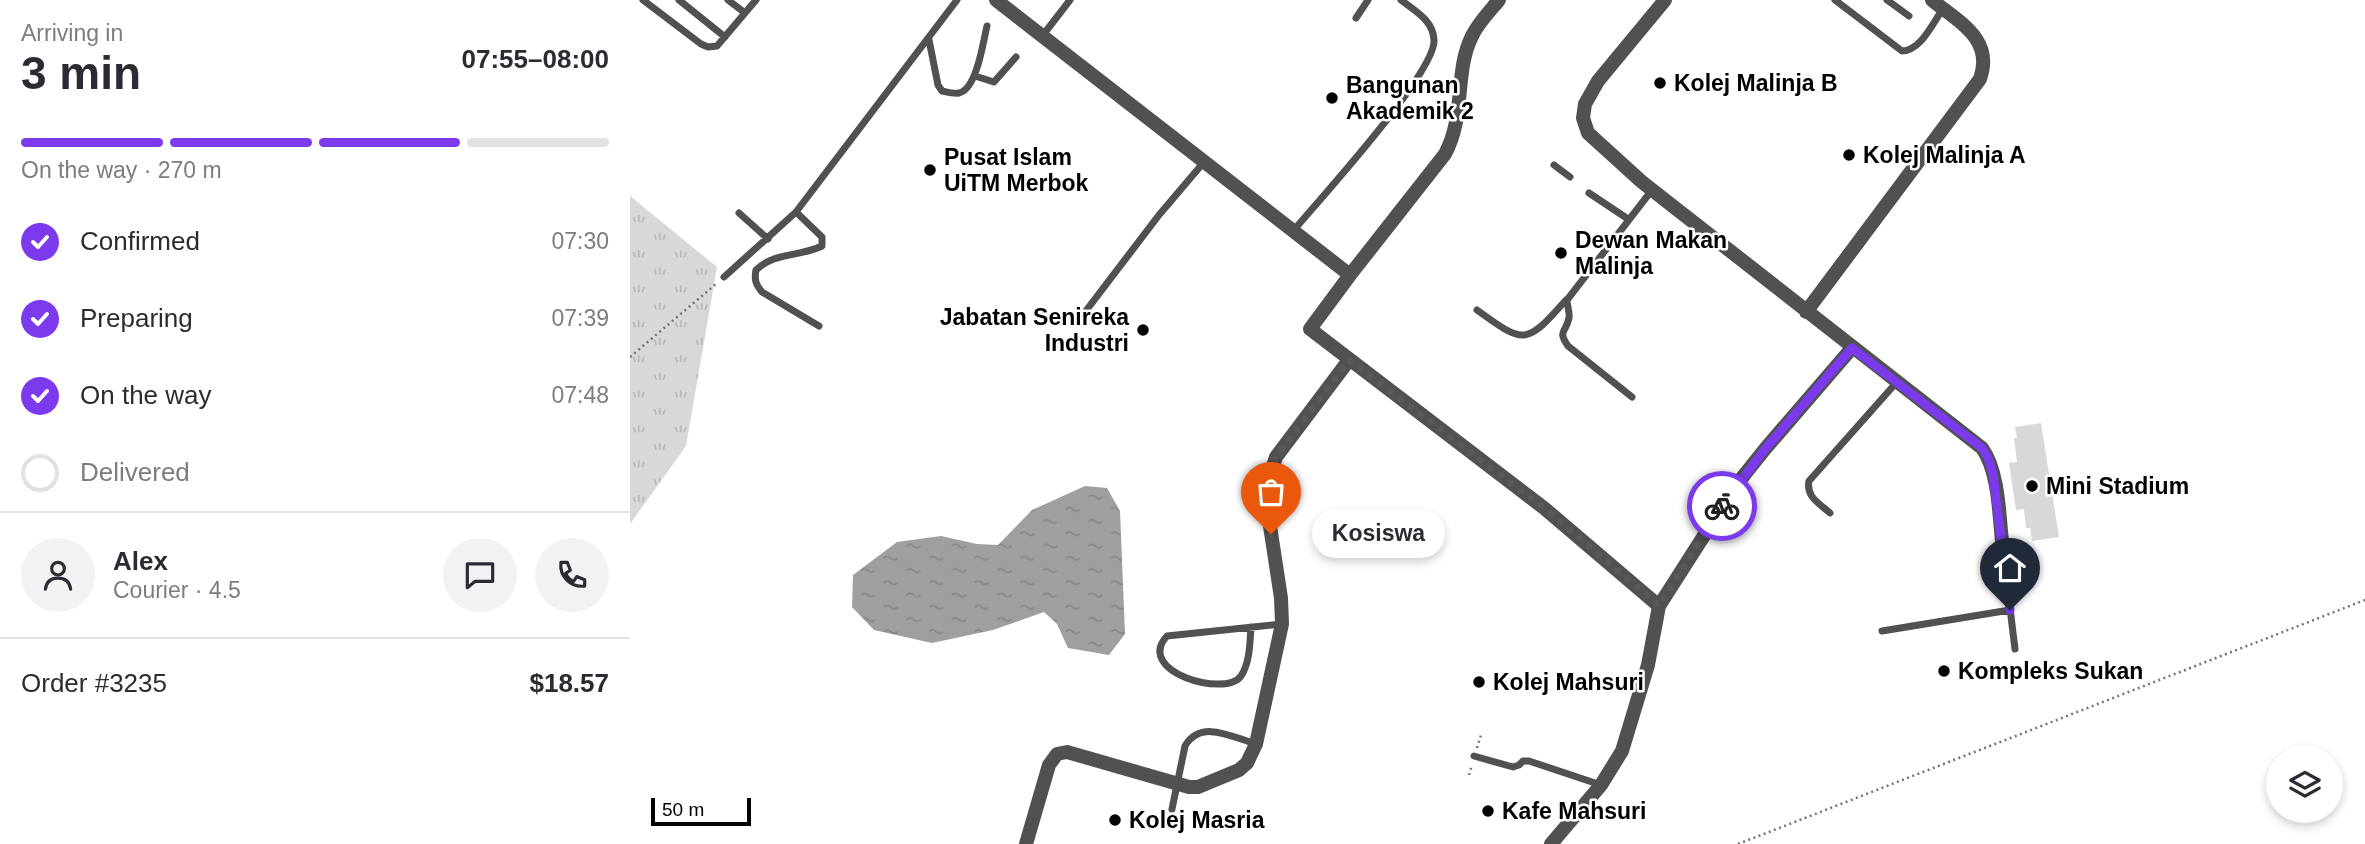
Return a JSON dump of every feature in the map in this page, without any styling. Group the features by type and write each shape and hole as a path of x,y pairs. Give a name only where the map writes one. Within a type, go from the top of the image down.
{"street":[{"path":"996,0 1350,275"},
{"path":"1499,0 1472,35 1464,58 1454,137 1445,154 1310,329 1544,508 1659,606"},
{"path":"1665,0 1598,81 1584,104 1583,118 1588,133 1652,190 1982,448 1993,474 2003,551"},
{"path":"1806,312 1980,79 1985,65 1982,47 1968,29 1938,4"},
{"path":"1552,844 1601,785 1622,751 1648,665 1659,606 1737,484 1852,348"},
{"path":"1026,844 1049,765 1057,754 1067,752 1177,784 1198,787 1238,770 1247,763 1256,744 1282,624 1267,485 1276,457 1349,360"}],"lane":[{"path":"643,0 708,47 717,46 756,0"},
{"path":"679,0 725,37"},
{"path":"728,0 745,13"},
{"path":"724,277 796,212 957,0"},
{"path":"1042,35 1070,0"},
{"path":"1356,18 1368,0"},
{"path":"1294,230 1410,91 1432,54 1433,32 1428,22 1402,0"},
{"path":"1835,0 1902,51 1916,47 1938,4"},
{"path":"1888,0 1909,16"},
{"path":"929,40 938,85 942,90 958,93 965,90 975,76 987,26"},
{"path":"975,76 994,82 1016,57"},
{"path":"1082,316 1204,161"},
{"path":"1553,165 1570,177"},
{"path":"1476,310 1505,330 1522,337 1536,332 1567,300 1652,190"},
{"path":"1590,193 1628,219"},
{"path":"739,212 768,239"},
{"path":"796,212 822,237 822,246 769,259 755,270 755,277 762,292 819,326"},
{"path":"1567,300 1569,318 1563,329 1564,341 1632,397"},
{"path":"1830,513 1807,490 1809,481 1896,383"},
{"path":"2003,551 2015,649"},
{"path":"1882,631 2010,610"},
{"path":"1251,627 1249,651 1242,675 1232,684 1215,684 1174,673 1164,664 1159,654 1160,643 1167,636 1251,627 1282,624"},
{"path":"1172,809 1185,746 1190,737 1200,731 1211,731 1256,744"},
{"path":"1474,756 1513,767 1523,761 1529,761 1601,785"}],"path":[{"path":"630,357 724,277"},
{"path":"1738,844 2365,600"}],"green space":[{"path":"630,196 717,267 686,446 630,524"},
{"name":"Mini Stadium","path":"2041,423 2059,537 2032,541 2030,528 2026,528 2024,509 2016,510 2009,463 2017,462 2015,427"}],"water":[{"path":"1085,486 1107,488 1120,511 1125,634 1109,655 1068,648 1057,624 1044,612 993,630 932,643 874,630 852,607 853,575 897,542 941,536 977,544 998,545 1032,510"}],"way so far":[{"path":"1271,534 1267,485 1276,457 1349,360 1544,508 1659,606 1722,506"}],"place":[{"name":"Kolej Malinja B","path":"1660,83"},
{"name":"Bangunan Akademik 2","path":"1332,98"},
{"name":"Kolej Malinja A","path":"1849,155"},
{"name":"Pusat Islam UiTM Merbok","path":"930,170"},
{"name":"Dewan Makan Malinja","path":"1561,253"},
{"name":"Jabatan Senireka Industri","path":"1143,330"},
{"name":"Mini Stadium","path":"2032,486"},
{"name":"Kosiswa","path":"1271,534"},
{"name":"Kompleks Sukan","path":"1944,671"},
{"name":"Kolej Mahsuri","path":"1479,682"},
{"name":"Kafe Mahsuri","path":"1488,811"},
{"name":"Kolej Masria","path":"1115,820"}],"route":[{"path":"1722,506 1765,449 1852,348 1982,448 1993,474 2010,610"}]}
